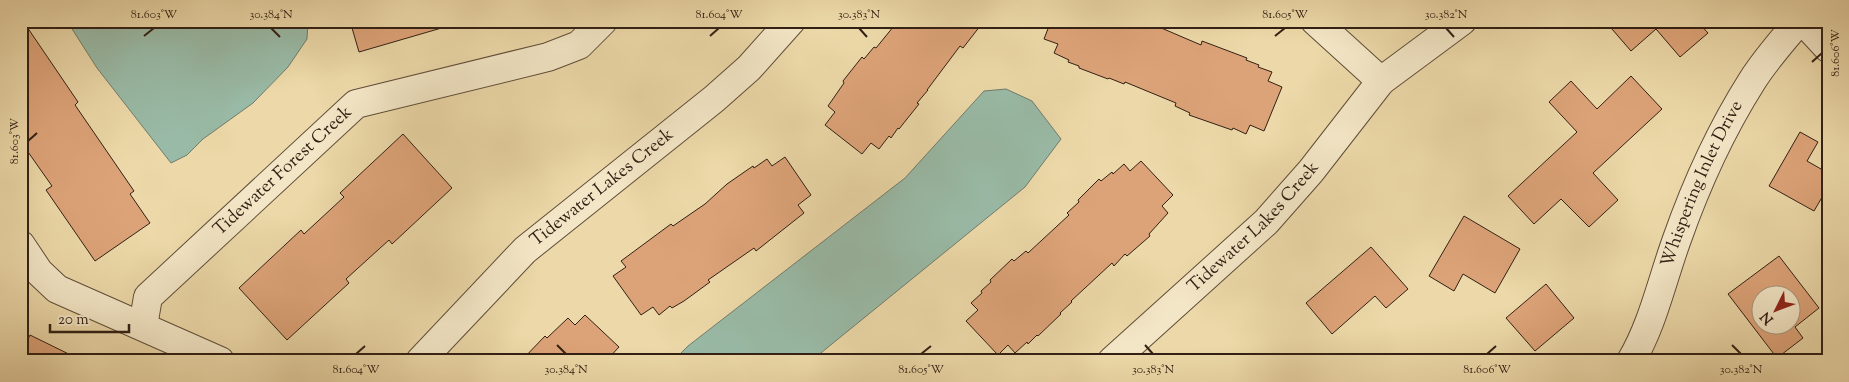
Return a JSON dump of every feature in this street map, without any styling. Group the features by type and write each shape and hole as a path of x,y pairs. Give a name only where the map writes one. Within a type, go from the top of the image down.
{"street":[{"name":"Tidewater Forest Creek","path":"143,326 148,297 356,104 548,56 579,44 603,21"},
{"name":"Tidewater Lakes Creek","path":"420,361 506,268 714,99 749,68 791,21"},
{"path":"1315,21 1381,81"},
{"name":"Tidewater Lakes Creek","path":"1112,361 1266,222 1311,172 1381,81 1462,21"},
{"name":"Whispering Inlet Drive","path":"1631,361 1653,311 1677,239 1700,181 1725,128 1752,80 1800,21"},
{"path":"1804,21 1828,48"},
{"path":"21,245 39,272 57,288 220,361"}],"shaded area":[{"path":"67,21 308,21 307,39 288,67 253,103 203,139 187,155 171,163 97,68"},
{"path":"1006,89 1032,101 1061,139 1025,187 811,361 673,361 688,346 905,178 984,91"}],"building":[{"path":"21,21 23,21 78,102 75,105 134,191 130,194 150,223 95,261 46,190 52,186 21,142"},
{"path":"350,21 444,21 445,27 359,52"},
{"path":"898,21 984,21 963,48 960,46 917,103 919,104 891,138 889,136 879,149 871,143 862,154 825,125 835,112 828,106 844,83 843,81 862,57 864,59 874,47 876,48"},
{"path":"1051,21 1145,21 1201,45 1202,41 1247,58 1246,60 1259,65 1258,67 1272,72 1268,81 1282,87 1264,131 1250,125 1246,134 1233,128 1232,130 1189,115 1190,113 1175,106 1176,103 1125,82 1124,84 1079,68 1079,66 1068,62 1069,60 1054,53 1058,44 1044,39"},
{"path":"1605,21 1697,21 1708,33 1680,57 1656,29 1631,51"},
{"path":"1631,76 1662,109 1593,173 1618,200 1589,227 1561,199 1534,224 1508,196 1577,132 1549,102 1571,81 1597,109"},
{"path":"1800,132 1818,142 1807,161 1828,173 1828,187 1814,211 1769,186"},
{"path":"403,134 452,188 392,244 389,240 346,279 349,283 287,340 239,288 301,230 304,234 344,197 340,193"},
{"path":"785,157 811,195 798,205 804,213 756,251 754,248 708,280 710,282 684,301 672,308 670,306 659,315 653,307 641,315 613,276 626,267 621,261 671,224 673,226 705,204 727,184 753,166 754,168 767,159 772,166"},
{"path":"1141,161 1173,195 1162,206 1168,213 1149,234 1150,236 1127,256 1125,254 1114,266 1112,263 1071,301 1061,314 1038,336 1028,344 1027,342 1015,353 1008,345 998,355 966,321 978,310 971,303 982,293 981,291 991,282 990,280 1012,259 1014,261 1026,251 1028,253 1069,215 1067,213 1099,179 1101,181 1112,172 1113,174 1124,164 1130,171"},
{"path":"1464,216 1520,249 1495,293 1463,274 1454,291 1429,276"},
{"path":"1371,247 1408,289 1386,308 1375,296 1332,334 1306,303"},
{"path":"1779,256 1801,284 1752,284 1752,325 1728,294"},
{"path":"1546,284 1574,318 1535,351 1506,318"},
{"path":"1802,286 1819,308 1802,321"},
{"path":"585,315 619,347 606,361 521,361 545,336 547,338 568,318 575,325"},
{"path":"1759,334 1800,334 1803,338 1777,358"},
{"path":"30,335 83,361 21,361 21,353"}]}
